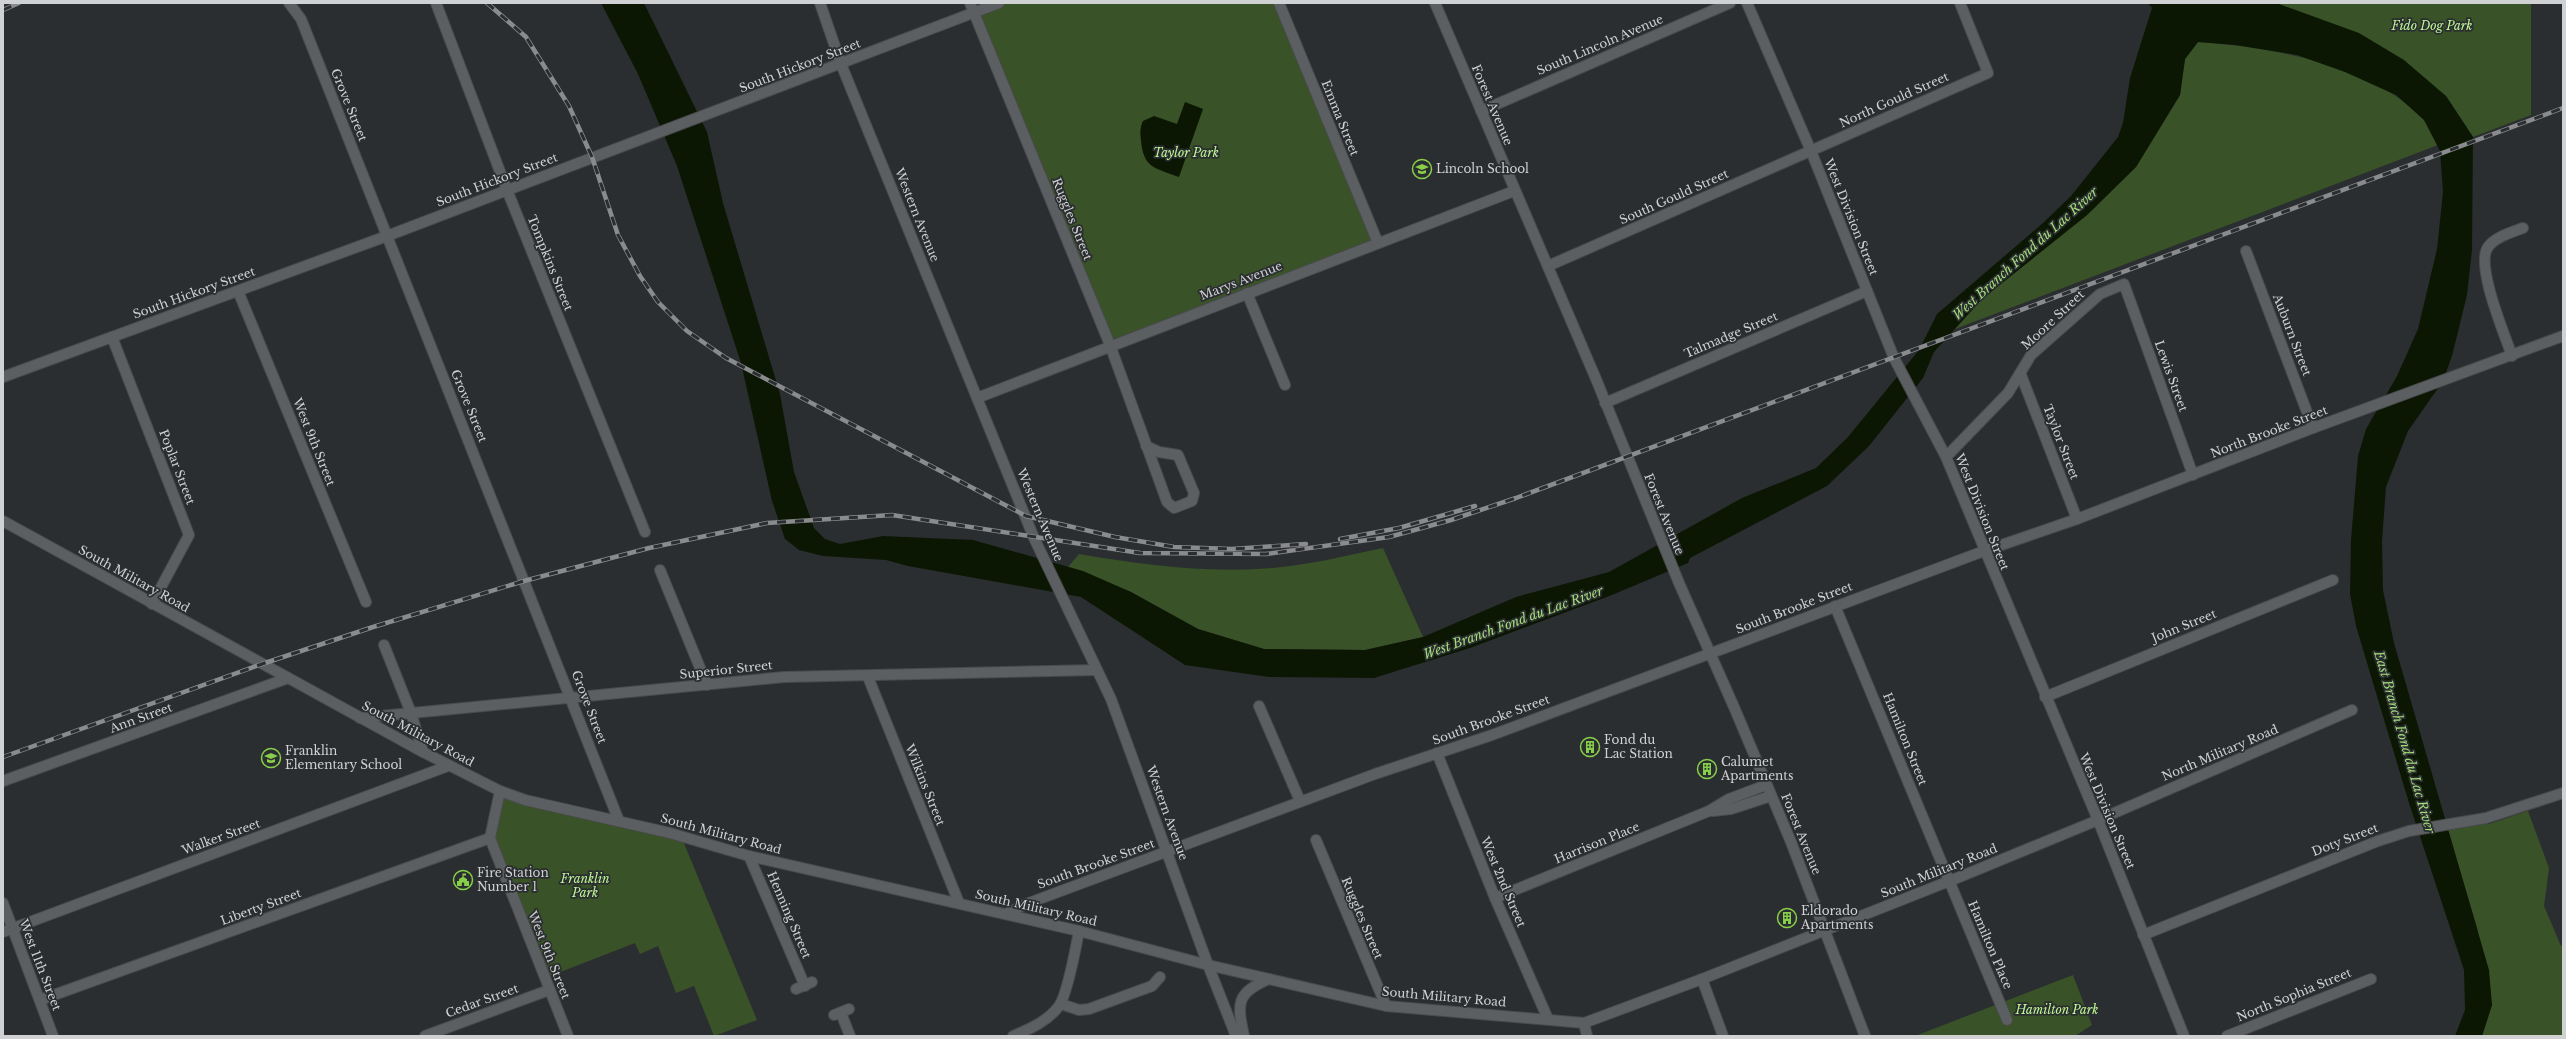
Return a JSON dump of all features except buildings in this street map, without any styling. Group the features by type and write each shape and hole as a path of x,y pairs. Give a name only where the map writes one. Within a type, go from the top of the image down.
{"street":[{"name":"Grove Street","path":"289,3 301,19 572,698 619,821"},
{"name":"Tompkins Street","path":"436,3 507,190 645,532"},
{"name":"Western Avenue","path":"820,3 841,64 1040,552 1110,699 1208,965 1236,1036"},
{"name":"South Hickory Street","path":"3,376 387,236 706,116 841,64 972,8 999,3"},
{"name":"Emma Street","path":"1279,3 1378,243"},
{"name":"Forest Avenue","path":"1435,3 1514,191 1548,266 1659,536 1771,796 1826,930 1865,1036"},
{"name":"South Lincoln Avenue","path":"1481,111 1730,3"},
{"name":"West Division Street","path":"1747,3 1811,151 1896,363 1946,457 2045,697 2098,820 2184,1036"},
{"name":"North Gould Street","path":"1811,151 1988,73 1960,3"},
{"name":"Ruggles Street","path":"972,8 1110,345 1146,446 1170,506 1174,508 1192,501 1194,493 1178,455 1159,452 1146,446"},
{"name":"South Gould Street","path":"1548,266 1811,151"},
{"name":"Marys Avenue","path":"977,398 1110,345 1514,191"},
{"path":"2512,356 2489,288 2485,252 2498,239 2523,228"},
{"name":"Auburn Street","path":"2246,251 2313,428"},
{"name":"Moore Street","path":"1946,457 2008,393 2021,375 2031,356 2100,294 2124,284"},
{"name":"Lewis Street","path":"2124,284 2192,475"},
{"name":"West 9th Street","path":"238,291 366,602"},
{"name":"Talmadge Street","path":"1605,403 1867,291"},
{"path":"1247,293 1285,385"},
{"name":"North Brooke Street","path":"1984,551 2077,519 2313,428 2563,336"},
{"name":"Poplar Street","path":"112,337 189,535 152,604"},
{"name":"Taylor Street","path":"2021,375 2077,519"},
{"name":"South Military Road","path":"3,521 448,766 500,791 525,800 670,833 749,856 1079,931 1208,965 1386,1006 1584,1023 1702,979 2098,820"},
{"name":"South Brooke Street","path":"1006,914 1026,904 1167,853 1300,802 1710,654 1984,551"},
{"path":"660,570 707,685"},
{"name":"John Street","path":"2045,697 2333,580"},
{"name":"Hamilton Street","path":"1835,606 1949,881"},
{"path":"384,645 411,713 423,752"},
{"name":"Superior Street","path":"360,718 784,677 868,677 1097,670"},
{"name":"Wilkins Street","path":"868,677 959,903"},
{"name":"Ann Street","path":"3,781 288,678"},
{"path":"1259,706 1300,802"},
{"name":"North Military Road","path":"2098,820 2352,710"},
{"name":"West 2nd Street","path":"1437,753 1495,898 1548,1019"},
{"name":"Walker Street","path":"8,930 448,766"},
{"name":"Harrison Place","path":"1495,898 1709,811 1729,799 1766,785"},
{"path":"490,838 500,791"},
{"name":"Doty Street","path":"2143,935 2409,831 2486,818 2563,793"},
{"name":"Harrison Place","path":"1709,811 1731,809 1771,796"},
{"name":"West 9th Street","path":"490,838 568,1036"},
{"name":"Liberty Street","path":"40,1000 490,838"},
{"name":"Ruggles Street","path":"1316,840 1386,1006"},
{"name":"Henning Street","path":"749,856 804,986"},
{"name":"Hamilton Place","path":"1949,881 2007,1020"},
{"name":"West 11th Street","path":"3,903 8,930 40,1000 53,1036"},
{"path":"1013,1036 1038,1024 1052,1014 1061,1004 1079,931"},
{"path":"1061,1004 1079,1010 1089,1008 1152,986 1160,977"},
{"path":"1244,1036 1239,1012 1242,996 1247,990 1269,979"},
{"path":"1702,979 1723,1036"},
{"name":"North Sophia Street","path":"2227,1036 2371,979"},
{"name":"Cedar Street","path":"425,1036 549,990"},
{"path":"841,1012 850,1036"},
{"path":"1584,1023 1587,1036"}],"green space":[{"name":"Taylor Park","path":"999,3 1279,3 1378,243 1110,345 973,13"},
{"name":"Fido Dog Park","path":"2276,3 2531,3 2531,115 2473,137 2446,96"},
{"path":"2198,42 2256,48 2287,54 2348,72 2376,84 2402,100 2425,122 2430,128 2438,145 1955,329 1982,299 2087,215 2136,167 2180,95 2185,59"},
{"path":"1383,548 1423,637 1365,650 1264,649 1198,629 1131,592 1068,567 1079,554 1123,561 1190,568 1235,570 1257,569 1305,564"},
{"name":"Franklin Park","path":"500,791 681,836 757,1020 714,1036 694,986 676,993 658,946 640,954 635,943 545,978 490,838"},
{"path":"2528,811 2549,868 2544,906 2561,946 2563,945 2563,1036 2482,1036 2492,1005 2477,927 2446,825 2489,824"},
{"name":"Hamilton Park","path":"2073,975 2092,1025 2075,1036 1915,1036"}],"water":[{"path":"601,3 644,3 707,132 723,203 780,394 794,472 814,528 825,539 840,544 883,536 973,540 1083,571 1131,592 1198,629 1264,649 1365,650 1423,637 1516,597 1609,572 1742,498 1816,468 1848,437 1919,350 1937,314 2043,223 2071,196 2118,137 2123,123 2130,78 2152,8 2148,3 2276,3 2359,33 2404,60 2446,96 2473,137 2472,250 2467,295 2452,356 2443,381 2408,431 2386,487 2382,541 2383,590 2394,643 2489,970 2492,1005 2482,1036 2455,1036 2465,1010 2464,970 2409,803 2356,626 2350,594 2351,540 2358,456 2366,429 2397,376 2418,329 2437,249 2443,192 2440,151 2424,120 2396,95 2345,72 2297,55 2236,45 2198,42 2185,59 2180,95 2136,167 2087,215 1982,299 1934,352 1923,378 1869,446 1827,486 1690,558 1688,563 1612,595 1470,648 1374,678 1269,677 1185,665 1081,597 908,566 886,560 823,556 799,550 785,539 772,501 741,363 677,166 638,74"},
{"path":"1185,102 1203,109 1179,177 1157,169 1148,162 1142,149 1140,130 1143,121 1154,116 1177,124"}],"railway":[{"path":"3,10 19,3"},
{"path":"487,3 526,37 569,106 592,157 618,235 640,276 658,302 687,331 726,358 1026,516 1115,537 1174,547 1232,549 1306,544"},
{"path":"3,757 262,664 373,627 524,581 649,548 767,523 892,515 1140,553 1266,554 1389,537 1451,520 1516,498 2563,108"},
{"path":"1340,539 1399,528 1475,506"}],"place":[{"name":"Lincoln School","path":"1422,169"},
{"name":"Fond du Lac Station","path":"1590,747"},
{"name":"Franklin Elementary School","path":"271,758"},
{"name":"Calumet Apartments","path":"1707,769"},
{"name":"Fire Station Number 1","path":"463,880"},
{"name":"Eldorado Apartments","path":"1787,918"}],"water label":[{"name":"West Branch Fond du Lac River","path":"2025,253"},
{"name":"West Branch Fond du Lac River","path":"1513,622"},
{"name":"East Branch Fond du Lac River","path":"2405,742"}]}
